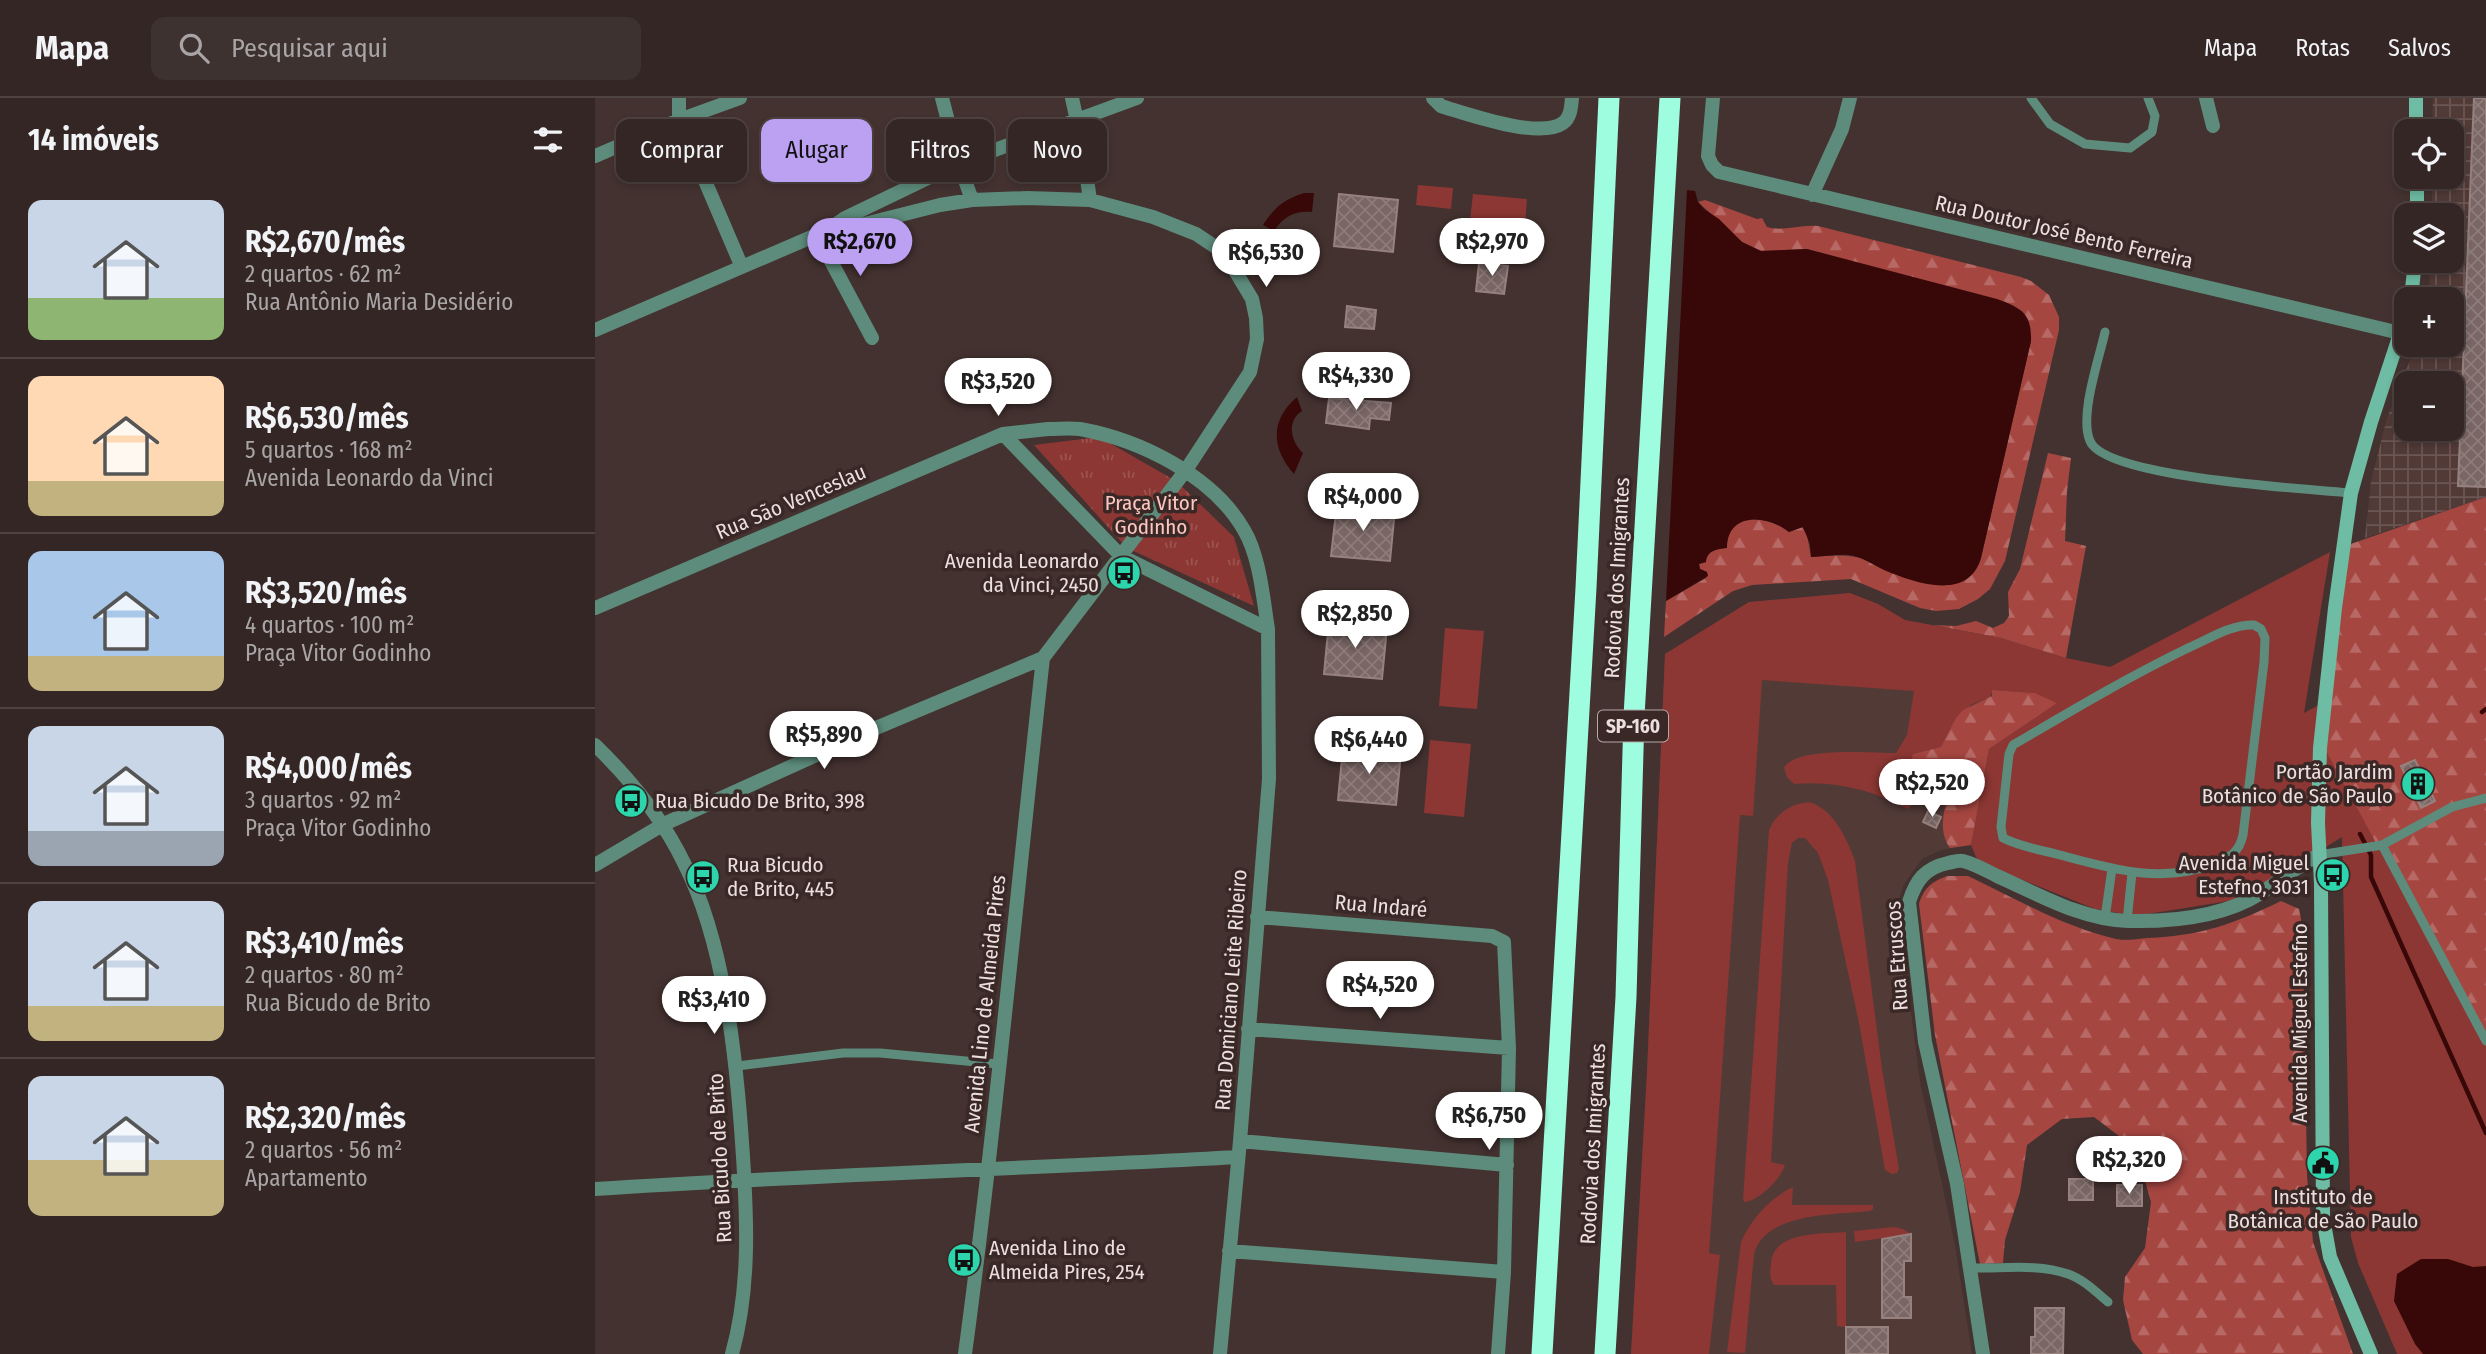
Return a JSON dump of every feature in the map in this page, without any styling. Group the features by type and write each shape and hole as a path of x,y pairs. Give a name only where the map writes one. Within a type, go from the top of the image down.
{"highway":[{"name":"Rodovia dos Imigrantes","path":"1542,1354 1585,601 1609,98"},
{"name":"Rodovia dos Imigrantes","path":"1605,1354 1626,997 1635,702 1670,98"}],"main road":[{"path":"2416,98 2416,119"},
{"name":"Avenida Miguel Estefno","path":"2371,1354 2330,1257 2323,1218 2320,748 2351,493 2394,352"}],"street":[{"path":"679,98 679,119"},
{"path":"682,119 740,98"},
{"path":"942,98 947,119"},
{"path":"1072,98 1077,119"},
{"path":"1080,119 1137,98"},
{"path":"1433,98 1441,106 1524,129 1563,123 1571,112 1572,98"},
{"name":"Rua Doutor José Bento Ferreira","path":"1713,98 1708,156 1711,165 1719,172 2394,333"},
{"path":"1812,195 1842,129 1850,98"},
{"path":"2206,98 2213,126"},
{"path":"595,156 616,147"},
{"path":"706,182 741,265"},
{"path":"595,330 822,232 920,182"},
{"path":"966,182 972,200"},
{"path":"1087,182 1090,200"},
{"path":"595,865 664,824 876,728 1043,658 1186,470 1250,372 1257,339 1256,317 1252,299 1234,269 1217,248 1196,234 1153,217 1090,200 972,200 822,232"},
{"path":"822,232 872,338"},
{"path":"1003,435 1048,429 1077,429 1115,437 1186,470 1219,497 1245,532 1259,573 1268,629"},
{"path":"1003,435 1121,556 1268,629"},
{"name":"Rua São Venceslau","path":"595,608 1003,435"},
{"name":"Rua Domiciano Leite Ribeiro","path":"1220,1354 1269,779 1268,629"},
{"name":"Avenida Lino de Almeida Pires","path":"965,1354 990,1171 998,1064 1043,658"},
{"name":"Rua Bicudo de Brito","path":"595,745 626,776 664,824 686,865 709,929 737,1066 744,1180 744,1299 732,1354"},
{"name":"Rua Etruscos","path":"1983,1354 1957,1184 1925,1042 1909,902 1915,883 1924,872 1961,860 2067,906 2105,918 2174,919 2237,905 2319,855"},
{"name":"Rua Indaré","path":"1257,917 1492,936 1501,939 1506,950 1509,1048"},
{"path":"1248,1028 1509,1048 1504,1272 1499,1354"},
{"path":"1240,1141 1507,1165"},
{"path":"595,1189 1238,1157"},
{"path":"1229,1251 1504,1272"}],"lane":[{"path":"2031,98 2050,124 2085,144 2130,148 2152,132 2155,116 2148,98"},
{"path":"2105,332 2087,419 2091,445 2099,452 2134,465 2203,479 2351,493"},
{"path":"2254,625 2263,631 2265,638 2264,662 2240,845 2234,855 2197,870 2174,874 2132,873 2003,838 2001,827 2011,748 2140,671 2233,628 2254,625"},
{"name":"Rua Etruscos","path":"2319,855 2378,846 2452,807 2486,797"},
{"path":"2378,846 2486,1041"},
{"path":"2105,918 2112,869"},
{"path":"2127,920 2132,873"},
{"path":"737,1066 843,1053 880,1053 998,1064"},
{"path":"1969,1268 2021,1268 2069,1274 2084,1282 2108,1302"}],"shaded area":[{"path":"2433,98 2486,98 2486,497 2365,538 2371,481 2394,400 2394,441 2464,441 2464,371 2406,371 2411,357 2464,357 2464,287 2429,287 2430,273 2464,273 2464,203 2432,203 2432,189 2464,189 2464,119 2432,119"},
{"path":"1687,190 1695,191 1698,202 1704,209 1719,219 1742,242 1761,251 1807,249 1997,299 2013,305 2027,318 2031,341 1981,558 1974,572 1965,580 1953,585 1925,584 1854,556 1811,557 1810,544 1803,527 1789,532 1770,522 1750,520 1741,522 1734,528 1727,548 1713,551 1706,562 1699,564 1700,569 1707,572 1708,576 1666,601"},
{"path":"1304,193 1314,193 1312,212 1300,212 1290,216 1274,231 1263,225 1280,205"},
{"path":"1297,397 1302,411 1294,420 1292,432 1303,453 1294,474 1281,454 1277,434 1282,415"},
{"path":"1850,593 1878,604 1905,620 2001,638 2066,658 2110,667 1989,749 1971,845 1941,850 1922,859 1904,884 1897,905 1920,1081 1955,1245 1972,1354 1631,1354 1647,1072 1665,654 1749,602"},
{"path":"2421,1259 2448,1259 2473,1267 2486,1266 2486,1354 2423,1354 2415,1344 2394,1301 2397,1274"}],"green space":[{"path":"1418,185 1453,188 1451,209 1416,205"},
{"path":"1473,194 1527,199 1525,225 1470,220"},
{"path":"1705,200 1757,219 1762,218 1767,227 1779,229 1818,226 2021,277 2049,295 2059,317 2059,330 2005,561 1990,589 1978,599 1959,609 1936,611 1920,608 1851,579 1752,585 1733,591 1664,637 1666,601 1706,578 1707,572 1700,569 1699,564 1706,562 1713,551 1727,547 1733,527 1750,520 1770,522 1789,532 1802,527 1807,535 1811,557 1853,556 1898,575 1926,583 1953,584 1965,580 1981,558 2031,341 2023,312 2012,305 1807,249 1761,251 1742,242 1698,202"},
{"name":"Praça Vitor Godinho","path":"1099,437 1176,481 1234,537 1254,606 1127,548 1034,445"},
{"path":"2048,453 2071,458 2065,541 2086,546 2066,658 2001,638 1933,625 1956,626 1976,621 1993,628 2004,623 2009,616 2008,592 2020,569"},
{"path":"2486,497 2486,1046 2323,745 2345,546"},
{"path":"2330,552 2304,713 2486,627 2486,1354 2397,1354 2358,1263 2351,1237 2342,837 2265,885 2235,900 2135,916 2095,909 1983,864 1976,857 1971,845 1989,749 2056,703 2035,693 1993,690 1990,697 1971,705 1941,747 1913,754 1914,767 1922,768 1908,809 1853,788 1794,784 1787,777 1784,768 1791,761 1803,756 1835,752 1896,753 1907,735 1914,691 1762,680 1753,816 1740,815 1709,1253 1720,1255 1709,1354 1631,1354 1647,1072 1665,654 1749,602 1850,593 1878,604 1905,620 2001,638 2066,658 2110,667"},
{"path":"1445,628 1484,631 1477,709 1439,706"},
{"path":"1992,690 2035,693 2057,703 1989,749 1971,845 1950,848 1945,839 1943,821 1955,773 1923,765 1922,768 1911,763 1913,754 1941,747 1963,710 1992,696"},
{"path":"1430,740 1471,744 1464,817 1424,813"},
{"path":"1809,802 1826,811 1832,818 1844,835 1855,861 1882,1069 1899,1169 1892,1174 1885,1170 1859,1023 1828,880 1818,853 1805,838 1798,838 1792,843 1788,863 1771,1162 1785,1165 1768,1189 1756,1198 1744,1202 1769,830 1785,810"},
{"path":"1947,876 1968,876 2078,928 2120,940 2167,937 2201,931 2248,916 2281,901 2299,909 2303,929 2307,1176 2313,1242 2353,1354 2143,1354 2132,1340 2123,1300 2125,1277 2145,1248 2151,1202 2136,1149 2094,1117 2062,1119 2027,1145 2020,1192 2005,1240 2003,1263 1980,1264 1935,1035 1919,904 1929,886"},
{"path":"1793,1187 1792,1205 1873,1205 1873,1209 1803,1218 1772,1230 1761,1240 1754,1254 1745,1353 1727,1352 1741,1242 1762,1210"},
{"path":"1894,1227 1911,1234 1855,1242 1854,1231"},
{"path":"1846,1232 1846,1327 1837,1326 1836,1285 1774,1285 1770,1272 1774,1253 1780,1245 1789,1240 1812,1234"}],"building":[{"path":"2474,98 2486,98 2486,487 2458,486 2460,441 2464,441 2464,340"},
{"path":"1339,194 1398,200 1393,252 1334,246"},
{"path":"1479,263 1508,266 1504,294 1476,291"},
{"path":"1347,306 1376,310 1374,329 1345,327"},
{"path":"1329,398 1391,403 1389,420 1370,418 1369,429 1326,423"},
{"path":"1337,504 1395,509 1390,561 1331,556"},
{"path":"1329,621 1387,627 1382,679 1324,674"},
{"path":"1343,747 1401,753 1396,805 1338,800"},
{"name":"Portão Jardim Botânico de São Paulo","path":"2415,760 2435,801 2421,808 2401,766"},
{"path":"1928,811 1941,817 1936,828 1923,822"},
{"path":"2069,1179 2093,1179 2093,1200 2069,1200"},
{"path":"2117,1185 2142,1185 2142,1206 2117,1206"},
{"path":"1911,1234 1911,1261 1904,1261 1904,1297 1911,1297 1911,1318 1882,1318 1882,1239"},
{"path":"2035,1308 2064,1308 2063,1354 2031,1354 2031,1337 2035,1337"},
{"path":"1846,1327 1888,1327 1888,1354 1846,1354"}],"waterway":[{"path":"2482,712 2486,709"},
{"path":"2360,834 2371,855 2371,877 2486,1133"}],"place":[{"name":"Avenida Leonardo da Vinci, 2450","path":"1124,573"},
{"name":"Portão Jardim Botânico de São Paulo","path":"2418,784"},
{"name":"Rua Bicudo De Brito, 398","path":"631,801"},
{"name":"Avenida Miguel Estefno, 3031","path":"2333,875"},
{"name":"Rua Bicudo de Brito, 445","path":"703,877"},
{"name":"Instituto de Botânica de São Paulo","path":"2323,1163"},
{"name":"Avenida Lino de Almeida Pires, 254","path":"964,1260"}]}
